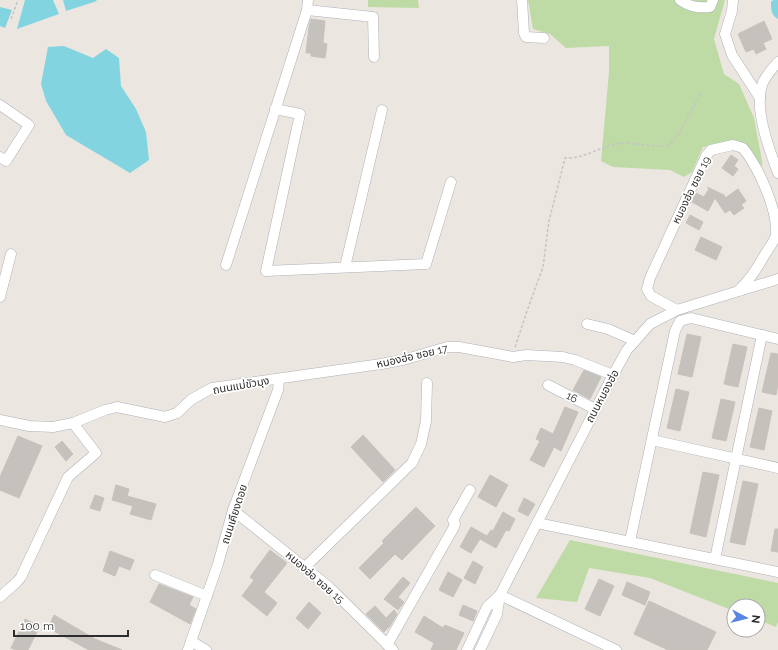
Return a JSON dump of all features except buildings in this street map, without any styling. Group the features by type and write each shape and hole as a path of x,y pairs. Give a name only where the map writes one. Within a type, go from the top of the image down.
{"street":[{"path":"522,0 524,33 526,37 544,38"},
{"path":"680,0 687,5 699,8 710,7 713,0"},
{"path":"733,0 732,11 725,34 732,55 760,98"},
{"path":"226,265 307,5 373,17 374,57"},
{"path":"778,62 762,84 760,98 762,116 770,152 778,173"},
{"path":"0,105 29,125 6,160 0,157"},
{"path":"275,109 300,114 266,271 426,264 451,182"},
{"path":"345,267 382,110"},
{"name":"หนองฮ่อ ซอย 19","path":"677,310 650,296 647,288 650,278 706,156 711,150 733,145 743,148 753,161 771,193 778,225 776,235 762,261 746,284 738,292"},
{"path":"0,297 11,254"},
{"name":"ถนนหนองฮ่อ","path":"480,650 497,614 500,595 612,375 635,341 650,324 677,310 778,279"},
{"path":"630,541 675,331 680,321 690,318 778,339"},
{"path":"587,324 608,329 635,341"},
{"path":"715,559 762,335"},
{"name":"หนองฮ่อ ซอย 17","path":"279,379 404,360 447,347 459,347 512,357 526,355 563,357 575,360 612,375"},
{"name":"ถนนแม่ขัวมุง","path":"0,420 40,427 53,427 73,423 105,410 117,408 165,417 177,413 192,399 212,388 279,379"},
{"name":"ถนนเคียงดอย","path":"190,646 218,564 233,510 278,390 279,379"},
{"path":"305,567 412,463 421,444 426,421 427,383"},
{"name":"16","path":"548,385 595,409"},
{"path":"0,597 21,577 68,477 96,453 73,423"},
{"path":"652,440 778,468"},
{"path":"390,647 454,527 453,520 470,490"},
{"name":"หนองฮ่อ ซอย 15","path":"233,510 305,567 341,598 390,647"},
{"path":"537,523 778,572"},
{"path":"155,575 207,596"},
{"path":"500,595 616,650"},
{"name":"ถนนหนองฮ่อ","path":"467,650 487,607 500,595"},
{"path":"190,646 206,650"}],"path":[{"path":"11,19 18,0"},
{"path":"512,357 543,267 549,221 565,158 577,158 620,143 669,146 682,129 694,103 701,93"}],"green space":[{"path":"368,0 418,0 419,8 368,7"},
{"path":"528,0 725,0 714,39 724,74 739,84 754,118 763,166 736,148 717,144 703,147 692,172 684,177 670,170 613,167 601,161 609,72 609,46 566,48 550,34 533,29"},
{"path":"570,540 778,583 778,622 776,627 766,623 766,598 726,598 726,608 650,578 589,568 577,602 536,598"}],"water":[{"path":"25,0 53,0 59,14 17,29"},
{"path":"63,0 96,0 97,1 66,11"},
{"path":"773,0 778,0 778,19 772,12 771,2"},
{"path":"0,7 12,10 5,28 0,26"},
{"path":"64,46 93,58 106,49 119,58 121,86 136,109 146,132 149,160 130,173 66,135 46,101 41,84 48,47"}]}
